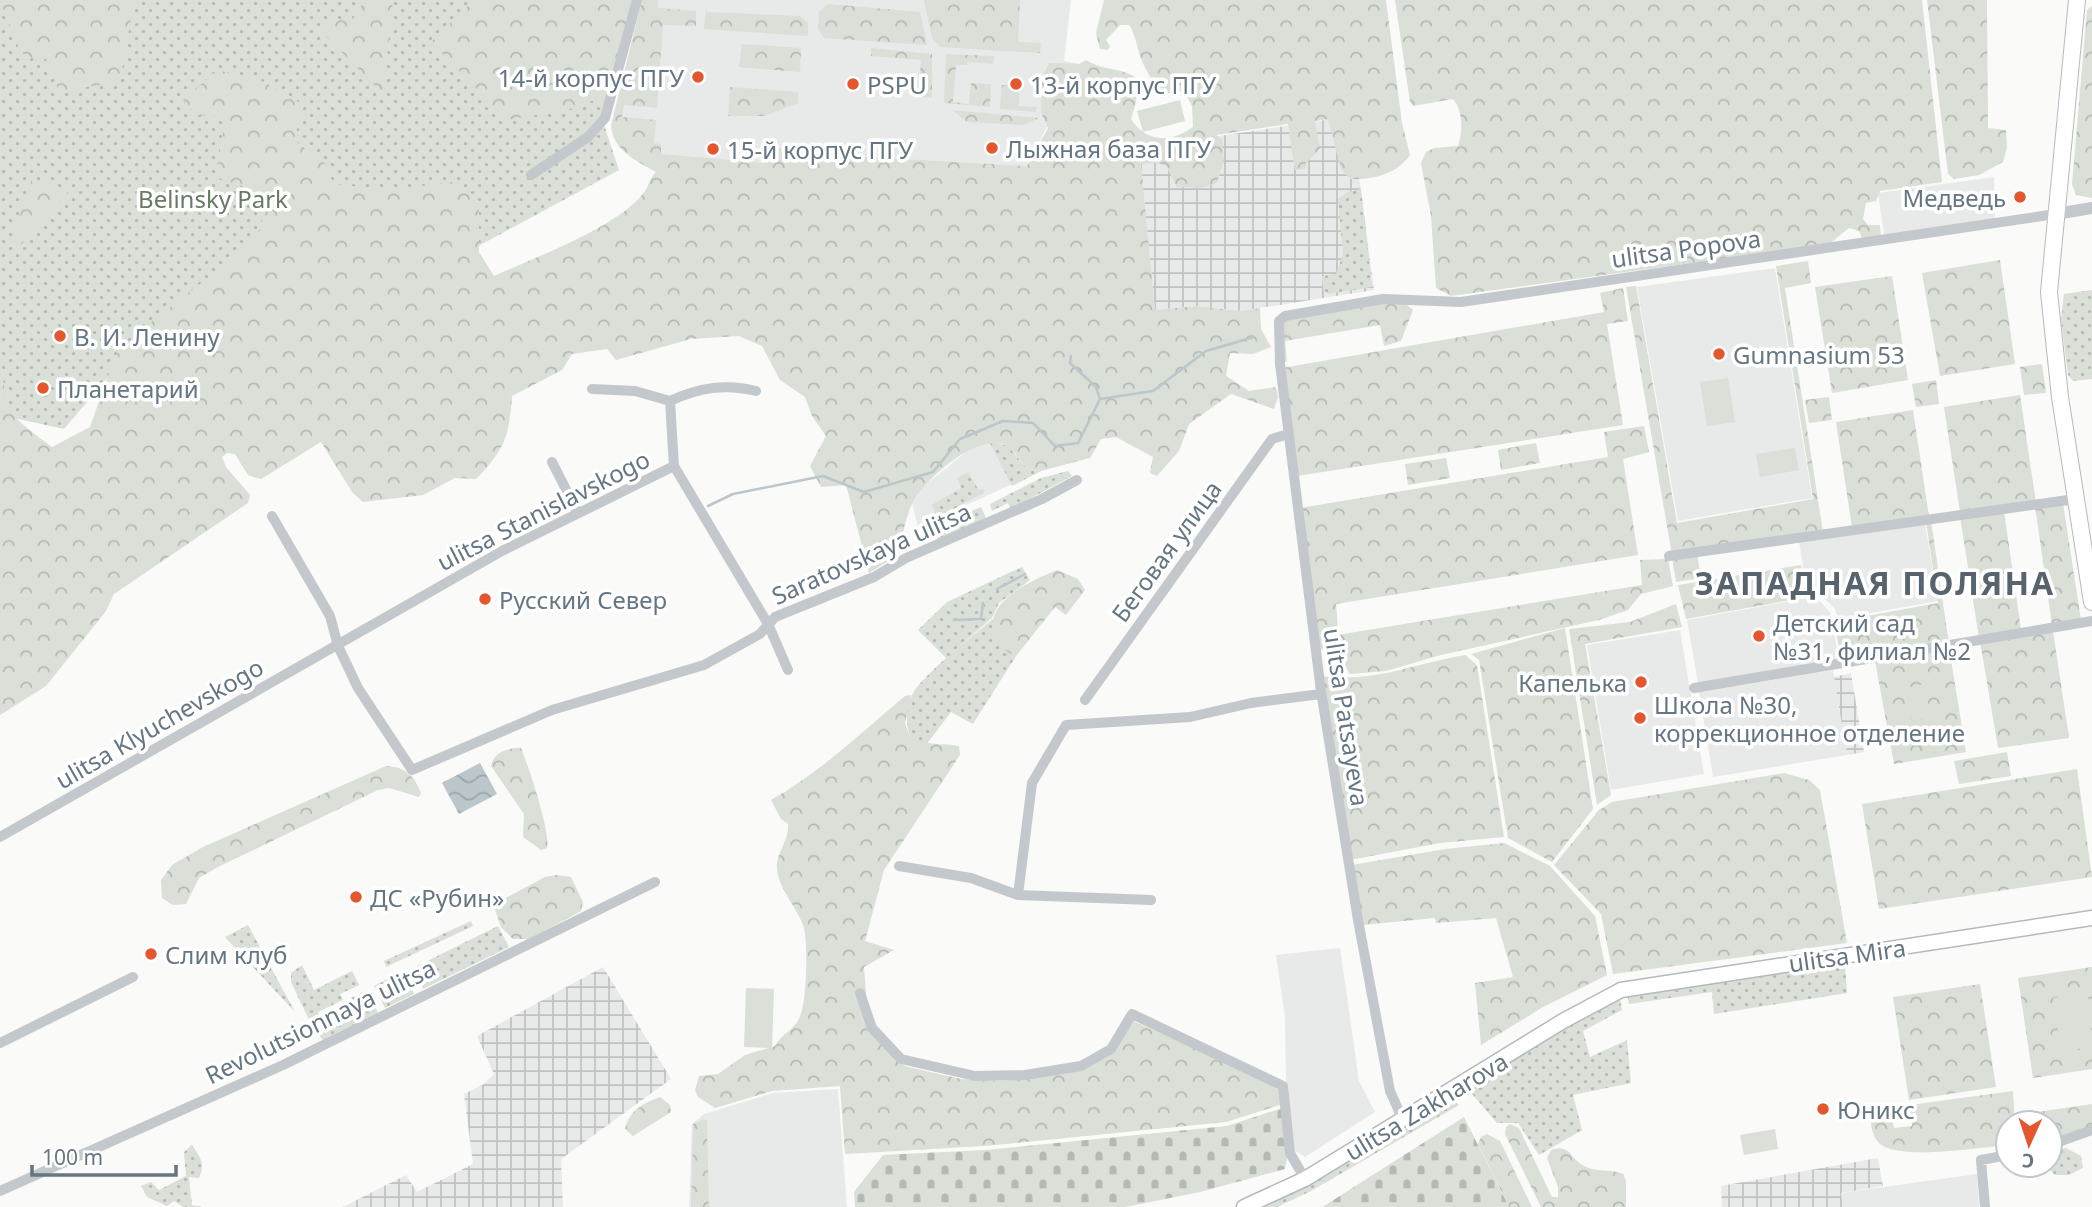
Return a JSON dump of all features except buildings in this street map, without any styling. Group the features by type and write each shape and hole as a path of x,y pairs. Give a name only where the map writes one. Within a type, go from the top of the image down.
{"main road":[{"path":"2077,0 2049,292 2050,317 2075,499 2092,602"},
{"name":"ulitsa Mira","path":"1604,997 1621,990 1668,981 2092,918"},
{"name":"ulitsa Zakharova","path":"1244,1207 1305,1179 1604,997"}],"street":[{"path":"531,175 588,137 605,118 637,0"},
{"name":"ulitsa Popova","path":"1285,316 1382,299 1461,302 2092,208"},
{"name":"ulitsa Patsayeva","path":"1285,316 1279,321 1278,337 1321,694 1357,920 1390,1091 1403,1120"},
{"path":"592,389 635,391 670,401 693,390 723,386 756,391"},
{"path":"670,401 674,466"},
{"name":"Беговая улица","path":"1085,700 1272,439 1288,434"},
{"path":"552,462 578,513"},
{"name":"ulitsa Stanislavskogo","path":"338,646 502,551 674,466 768,624 789,670"},
{"name":"Saratovskaya ulitsa","path":"338,646 358,688 412,770 552,710 704,665 760,634 775,617 874,577 906,558 1042,499 1077,480"},
{"path":"1670,556 2075,499"},
{"path":"272,516 330,616 338,646"},
{"path":"1694,688 2092,621"},
{"name":"ulitsa Klyuchevskogo","path":"0,837 338,646"},
{"path":"1018,895 1032,783 1066,725 1190,717 1251,703 1321,694"},
{"path":"899,866 971,878 1018,895 1151,900"},
{"name":"Revolutsionnaya ulitsa","path":"0,1191 246,1083 655,882"},
{"path":"0,1043 133,977"},
{"path":"860,993 872,1028 901,1059 960,1074 1025,1075 1081,1066 1111,1049 1132,1014 1283,1086 1290,1153 1305,1179"},
{"path":"2064,1140 2092,1130"},
{"path":"1985,1207 1980,1160 1994,1158"}],"shaded area":[{"name":"PSPU","path":"647,0 1071,0 1064,61 1079,64 1027,166 804,153 763,172 660,169 619,129"},
{"path":"1351,116 1374,290 1241,311 1197,306 1155,310 1139,148"},
{"path":"1994,177 1995,219 1884,235 1878,193"},
{"name":"Gumnasium 53","path":"1775,268 1812,498 1678,521 1637,287"},
{"path":"989,441 1027,469 1041,471 918,527 912,503 924,486 971,448"},
{"path":"1925,524 1938,601 1838,619 1835,609 1823,597 1808,593 1799,542"},
{"path":"1807,598 1820,601 1830,612 1839,659 1698,683 1687,620"},
{"path":"1680,630 1704,774 1611,790 1587,645"},
{"path":"1833,670 1847,755 1713,777 1699,692"},
{"path":"1851,673 1864,752 1847,755 1834,677"},
{"path":"1340,948 1359,1081 1375,1112 1305,1157 1293,1150 1286,1086 1285,1017 1276,955"},
{"path":"603,967 671,1079 561,1159 563,1207 343,1207 406,1175 417,1192 473,1164 464,1094 484,1084 494,1074 477,1036"},
{"path":"838,1089 847,1207 689,1207 692,1124 704,1114 773,1093"},
{"path":"1878,1158 1883,1186 1841,1193 1843,1207 1722,1207 1721,1186"},
{"path":"1977,1174 1979,1207 1843,1207 1841,1193"}],"green space":[{"name":"Belinsky Park","path":"0,0 634,0 602,119 619,170 445,264 115,369 64,429 0,415"},
{"path":"0,0 134,0 120,82 59,91 46,59 32,58 20,51"},
{"path":"365,0 393,0 383,94 320,30 332,19 352,20"},
{"path":"470,0 634,0 609,94 575,108 507,120 431,42 469,5"},
{"path":"642,0 658,0 658,8 696,11 696,26 663,25 657,108 624,105 622,117 656,120 654,143 661,144 661,154 764,163 765,157 780,148 788,151 791,158 804,153 1027,166 1048,128 1041,112 1042,77 1049,63 1079,64 1086,60 1125,72 1138,79 1131,119 1144,133 1168,138 1193,127 1192,106 1184,91 1163,94 1145,68 1129,25 1120,25 1106,40 1110,46 1108,50 1100,49 1096,33 1104,0 1386,0 1402,123 1410,155 1405,162 1384,174 1350,179 1341,169 1328,119 1315,121 1320,149 1306,163 1305,169 1295,170 1288,124 1216,135 1222,139 1224,160 1217,183 1202,188 1177,187 1166,166 1158,163 1141,164 1155,310 1197,306 1241,311 1260,308 1261,329 1271,347 1253,354 1230,353 1226,376 1249,391 1276,387 1278,397 1274,409 1231,394 1189,424 1179,451 1157,476 1150,473 1153,457 1116,437 1101,439 1090,458 1041,471 1027,469 1005,445 981,445 953,460 929,481 910,508 898,555 869,573 846,485 821,487 810,466 826,436 812,416 805,397 780,380 762,346 739,336 691,339 616,360 607,349 572,354 562,370 512,396 504,442 476,479 455,478 423,495 363,502 352,492 321,442 261,479 248,475 235,454 227,453 222,457 226,467 250,495 248,503 114,594 106,611 46,686 0,715 0,357 5,397 11,412 52,447 90,427 115,356 141,330 228,262 263,226 254,190 215,177 226,118 197,115 183,100 217,70 262,81 304,105 294,140 327,165 333,184 391,190 458,181 479,207 479,252 494,276 573,241 613,219 642,195 656,172 621,148 612,134 611,125"},
{"path":"924,0 1020,0 1018,42 1041,43 1040,53 940,47 932,38"},
{"path":"1395,0 1922,0 1942,182 1880,191 1876,201 1866,203 1863,219 1868,225 1880,225 1881,238 1862,238 1859,231 1849,228 1829,244 1451,296 1436,288 1431,216 1421,163 1426,152 1434,148 1458,146 1461,134 1460,115 1453,99 1413,106 1410,102"},
{"path":"1927,0 1987,0 1988,128 2006,130 2007,147 2003,162 1979,175 1954,179 1948,174"},
{"path":"828,4 920,12 927,45 824,38 818,29 819,12"},
{"path":"2092,6 2092,198 2076,195 2072,184 2087,10"},
{"path":"706,9 708,12 800,16 808,23 808,36 704,29"},
{"path":"742,44 801,48 800,72 739,67"},
{"path":"871,48 932,54 932,98 918,97 921,60 871,56"},
{"path":"946,54 994,56 993,64 967,62 967,65 956,65 953,102 969,104 971,83 991,84 990,107 944,103"},
{"path":"1002,85 1020,86 1018,106 1037,107 1036,112 1000,109"},
{"path":"730,87 798,92 798,103 764,116 728,116"},
{"path":"1180,100 1185,121 1143,132 1137,111"},
{"path":"952,110 1039,118 1024,125 967,122"},
{"path":"32,179 69,191 18,248 10,245"},
{"path":"1361,189 1372,287 1328,294 1323,290 1322,276 1336,274 1343,255 1338,199 1348,192"},
{"path":"2000,260 2015,364 1940,376 1922,273"},
{"path":"1808,261 1811,283 1785,288 1823,532 1672,555 1626,287 1636,286 1677,523 1813,499 1776,266"},
{"path":"1892,276 1908,380 1832,393 1815,287"},
{"path":"1623,288 1628,321 1607,324 1623,425 1297,476 1282,368 1604,312 1600,293"},
{"path":"2092,290 2092,379 2073,381 2068,375 2061,319 2064,294"},
{"path":"1381,301 1402,301 1413,310 1401,341 1384,346 1380,325 1285,341 1287,361 1282,362 1281,323 1286,319"},
{"path":"2042,364 2046,393 2024,395 2020,367"},
{"path":"1728,378 1735,422 1707,426 1700,382"},
{"path":"1936,380 1939,404 1916,407 1912,384"},
{"path":"2020,395 2036,503 1960,512 1944,407"},
{"path":"1829,397 1832,420 1809,423 1805,400"},
{"path":"1913,410 1929,517 1852,527 1836,422"},
{"path":"1644,426 1649,452 1623,459 1638,555 1336,604 1338,629 1330,635 1331,646 1325,651 1316,646 1300,508 1608,457 1604,432"},
{"path":"989,441 1008,446 1027,469 1041,471 1012,486"},
{"path":"1536,443 1540,463 1501,470 1498,450"},
{"path":"1795,448 1799,470 1760,477 1756,454"},
{"path":"1446,458 1450,478 1408,485 1405,464"},
{"path":"1068,471 1072,476 1011,509 1008,503 992,511 990,504 1041,478"},
{"path":"968,472 978,489 985,490 937,517 932,505 961,488 957,478"},
{"path":"2063,503 2081,620 2052,625 2035,506"},
{"path":"981,507 987,520 938,541 934,527"},
{"path":"2004,511 2021,630 1979,638 1960,516"},
{"path":"1926,521 1931,521 1949,644 1842,662 1834,622 1938,603"},
{"path":"1697,554 1701,578 1676,582 1672,558"},
{"path":"1668,559 1673,586 1641,594 1628,610 1599,620 1441,655 1386,671 1350,674 1337,654 1337,635 1642,585 1640,560"},
{"path":"1801,565 1807,597 1686,619 1678,585"},
{"path":"1022,567 1030,580 999,603 992,618 946,658 918,630 947,602"},
{"path":"1057,570 1078,579 1085,590 1066,615 1055,607 1016,656 1008,652 994,633 996,611 1013,593"},
{"path":"1676,604 1682,627 1585,644 1611,795 1597,805 1569,629 1630,622"},
{"path":"993,619 999,641 1006,650 1016,656 973,724 951,712 926,745 910,737 907,710 917,687"},
{"path":"1565,628 1593,809 1552,862 1508,838 1479,660 1471,654"},
{"path":"2053,631 2069,738 1998,748 1980,641"},
{"path":"1949,648 1966,752 1894,764 1875,661"},
{"path":"1465,655 1477,665 1504,837 1440,843 1350,860 1320,676 1377,675"},
{"path":"1924,684 1930,718 1911,721 1906,688"},
{"path":"911,695 905,723 910,737 928,743 959,746 960,755 884,870 865,941 894,950 864,967 869,1031 904,1066 961,1079 999,1081 1025,1079 1113,1052 1133,1021 1253,1074 1280,1091 1280,1105 1226,1122 985,1146 845,1154 840,1086 772,1091 715,1108 698,1097 695,1090 699,1076 718,1074 745,1055 775,1046 796,1023 802,1012 806,974 804,928 778,877 777,863 788,824 781,819 771,800 824,764 905,696"},
{"path":"521,748 546,828 547,848 541,850 523,837 524,814 491,766 502,751"},
{"path":"2007,752 2011,776 1959,784 1954,761"},
{"path":"386,766 408,773 421,793 419,797 389,788 378,790 199,878 186,904 173,905 162,898 161,880 172,865 203,847"},
{"path":"2077,769 2092,877 1879,909 1862,804"},
{"path":"1784,773 1809,780 1820,790 1847,943 1613,974 1601,914 1554,865 1599,810 1612,802"},
{"path":"1504,843 1550,866 1595,916 1607,975 1543,1007 1481,1045 1475,983 1513,977 1496,918 1436,923 1435,918 1362,925 1352,865 1445,849"},
{"path":"545,877 571,877 583,902 581,911 529,939 513,939 501,927 494,907 496,903"},
{"path":"471,921 473,926 386,967 384,961"},
{"path":"248,925 295,1012 225,937"},
{"path":"498,926 509,947 423,989 413,968"},
{"path":"302,965 314,990 352,971 359,985 340,994 343,1000 318,1012 321,1019 311,1024 291,982 291,973"},
{"path":"1845,965 1847,993 1714,1014 1712,992 1629,1004 1627,994"},
{"path":"2092,967 2092,1069 2033,1078 2018,978"},
{"path":"403,971 414,994 385,1008 374,986"},
{"path":"1980,984 1996,1087 1909,1100 1893,997"},
{"path":"746,988 774,989 772,1048 744,1047"},
{"path":"368,990 378,1013 322,1040 318,1032 334,1024 330,1015 354,1004 351,998"},
{"path":"2088,993 2092,1047 2061,1051 2053,998"},
{"path":"1619,994 1622,1010 1583,1031 1590,1057 1627,1040 1631,1083 1573,1095 1582,1130 1539,1155 1518,1123 1497,1123 1467,1088"},
{"path":"2013,1091 2014,1109 1994,1109 1994,1146 1920,1152 1887,1148 1878,1142 1869,1111 1889,1107 1894,1128 1912,1126 1910,1105"},
{"path":"660,1097 670,1105 671,1112 633,1136 625,1129 630,1117 643,1105"},
{"path":"1451,1097 1459,1105 1311,1191 1277,1207 1258,1207"},
{"path":"2092,1104 2092,1126 2064,1136 2064,1109 2058,1109"},
{"path":"1282,1108 1288,1155 1285,1169 1200,1192 1125,1207 855,1207 854,1192 883,1155 985,1150 1227,1126"},
{"path":"1464,1117 1509,1207 1323,1207 1324,1206"},
{"path":"704,1119 707,1121 709,1207 691,1207 693,1124"},
{"path":"1510,1124 1519,1128 1552,1197 1558,1197 1558,1187 1547,1158 1551,1150 1557,1148 1566,1150 1579,1163 1589,1168 1623,1174 1626,1181 1626,1207 1541,1207 1505,1134 1506,1127"},
{"path":"1775,1129 1778,1149 1744,1155 1740,1135"},
{"path":"1487,1134 1500,1141 1532,1207 1509,1207 1478,1144 1481,1137"},
{"path":"192,1145 200,1157 202,1169 199,1178 189,1177 192,1205 203,1207 183,1207 174,1201 167,1206 147,1197 141,1186 151,1182 159,1190 186,1176 184,1152"},
{"path":"2064,1148 2081,1156 2083,1168 2064,1175"}],"water":[{"path":"480,763 497,794 459,814 442,783"}],"waterway":[{"path":"1100,399 1153,391 1206,351 1254,337"},
{"path":"708,506 733,494 823,476 864,492 933,472 960,439 1003,421 1033,423 1055,446 1078,443 1100,399 1096,387 1070,363 1071,356"},
{"path":"997,589 1025,574"},
{"path":"954,620 981,619 983,603"}],"place":[{"name":"14-й корпус ПГУ","path":"698,77"},
{"name":"PSPU","path":"853,84"},
{"name":"13-й корпус ПГУ","path":"1016,84"},
{"name":"Лыжная база ПГУ","path":"992,148"},
{"name":"15-й корпус ПГУ","path":"713,149"},
{"name":"Медведь","path":"2020,197"},
{"name":"В. И. Ленину","path":"60,336"},
{"name":"Gumnasium 53","path":"1719,354"},
{"name":"Планетарий","path":"43,388"},
{"name":"Русский Север","path":"485,599"},
{"name":"Детский сад №31, филиал №2","path":"1759,636"},
{"name":"Капелька","path":"1641,682"},
{"name":"Школа №30, коррекционное отделение","path":"1640,718"},
{"name":"ДС «Рубин»","path":"356,897"},
{"name":"Слим клуб","path":"151,954"},
{"name":"Юникс","path":"1823,1109"}],"district":[{"name":"ЗАПАДНАЯ ПОЛЯНА","path":"1875,582"}]}
